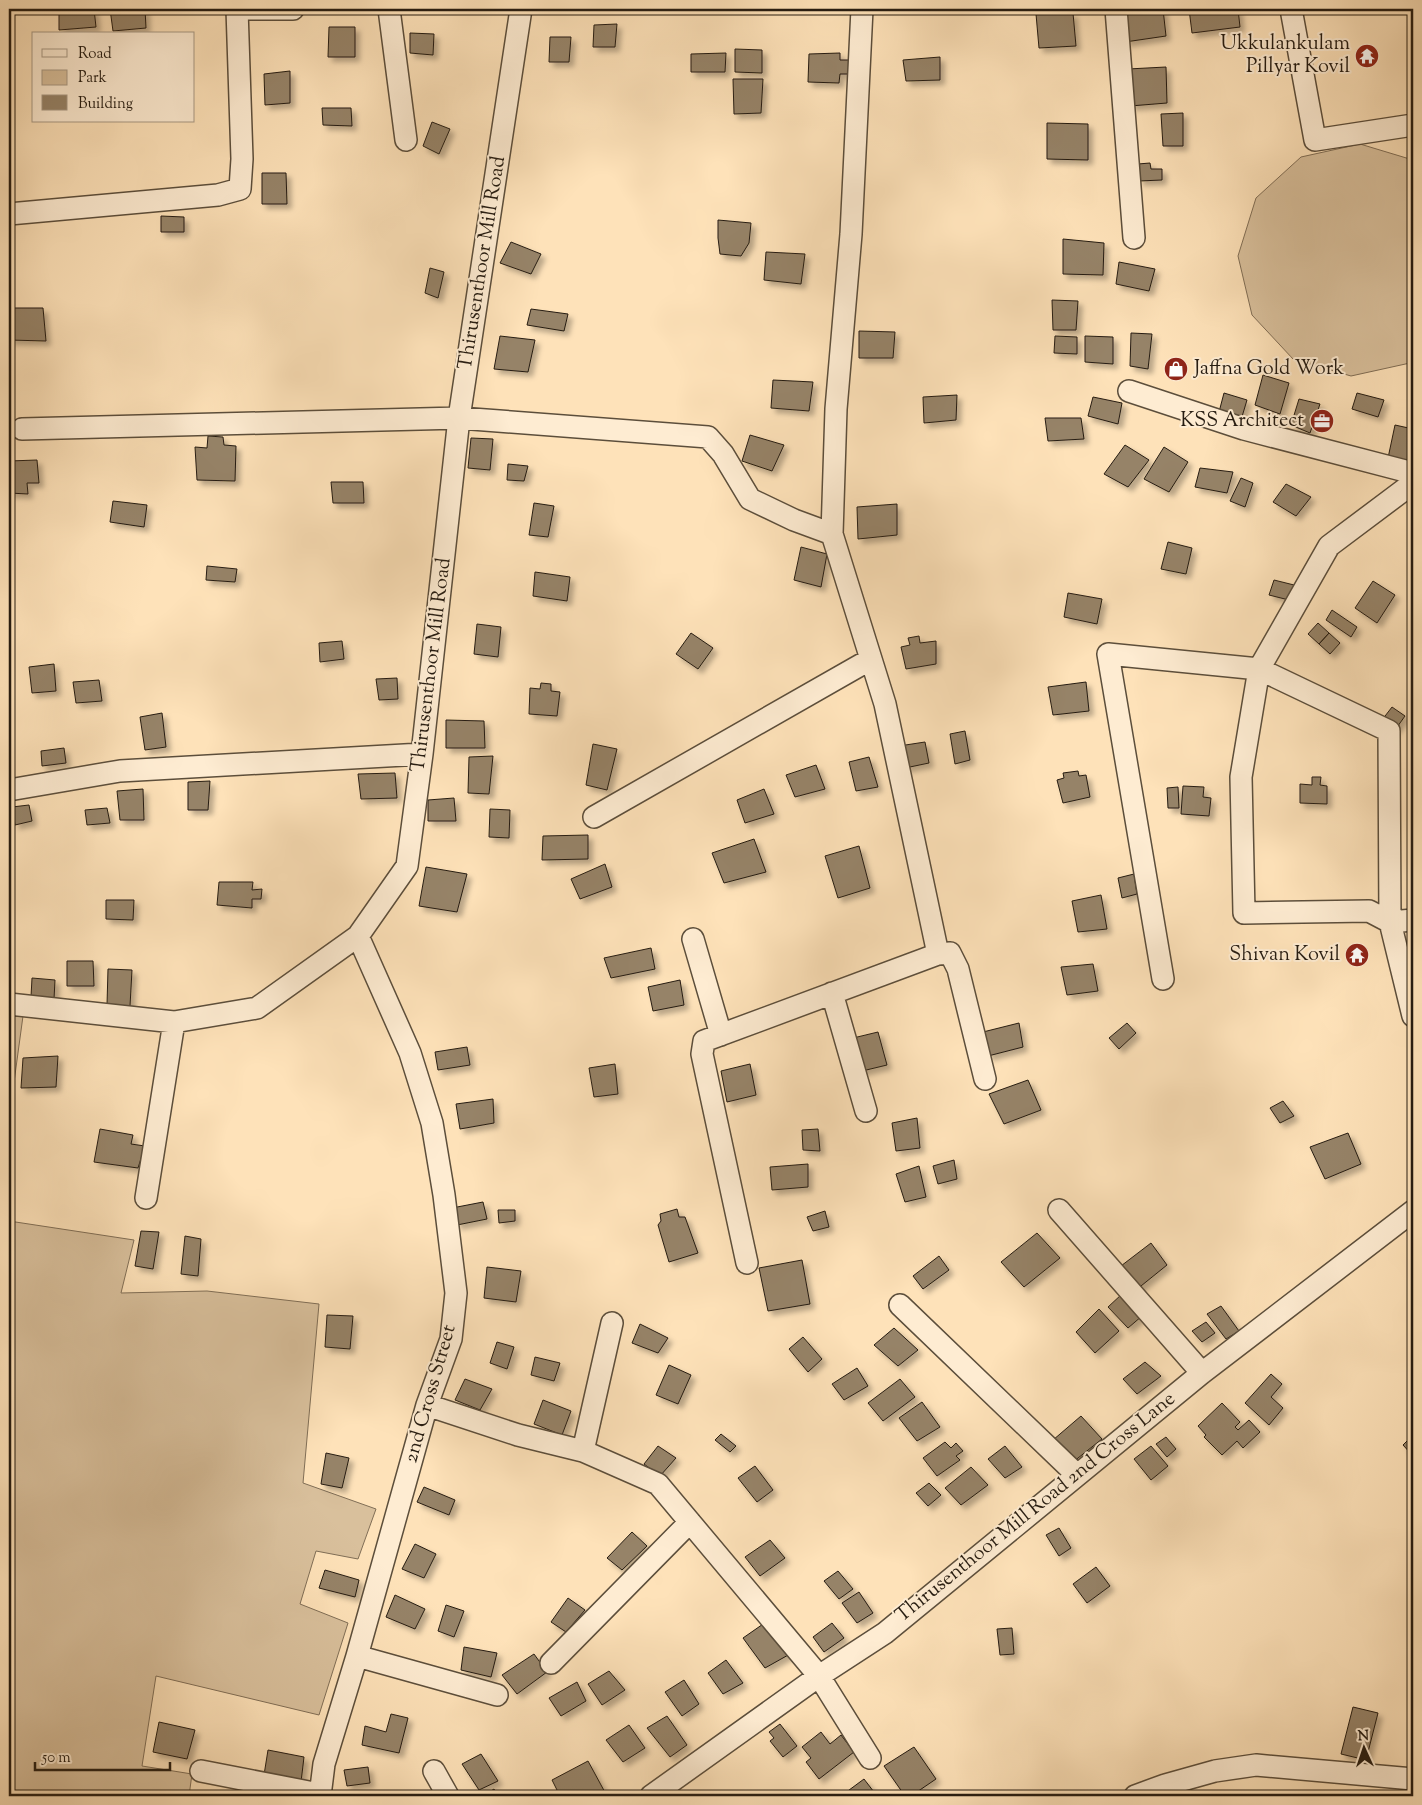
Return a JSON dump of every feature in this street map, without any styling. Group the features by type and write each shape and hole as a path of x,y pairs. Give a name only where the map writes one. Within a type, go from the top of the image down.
{"street":[{"path":"9,214 218,195 240,189 242,159 237,9 293,9"},
{"path":"390,9 406,140"},
{"name":"Thirusenthoor Mill Road","path":"9,1004 174,1022 257,1008 358,936 407,866 422,754 459,418 521,9"},
{"path":"862,9 851,234 836,409 832,534 885,704 938,954"},
{"path":"1116,9 1134,238"},
{"path":"1291,9 1315,140 1413,125"},
{"path":"1129,391 1244,429 1413,472"},
{"path":"22,429 459,418 708,437 723,454 750,498 794,520 832,534"},
{"path":"1413,483 1329,546 1259,669 1241,777 1244,913 1369,911 1390,922 1413,920"},
{"path":"1163,979 1108,654 1259,669 1389,731 1390,922 1413,1016"},
{"path":"594,816 871,659"},
{"path":"9,790 120,771 422,754"},
{"name":"2nd Cross Street","path":"320,1795 324,1764 357,1656 427,1404 451,1340 456,1293 444,1195 432,1123 410,1053 358,936"},
{"path":"693,939 721,1035"},
{"path":"747,1264 702,1054 704,1042 938,954 950,953 958,969 985,1079"},
{"path":"832,993 866,1111"},
{"path":"146,1198 174,1022"},
{"path":"1058,1210 1202,1373"},
{"name":"Thirusenthoor Mill Road 2nd Cross Lane","path":"658,1794 819,1676 885,1633 1076,1474 1202,1373 1413,1211"},
{"path":"900,1305 1076,1474"},
{"path":"583,1451 612,1323"},
{"path":"427,1404 518,1435 583,1451 658,1484 819,1676 870,1758"},
{"path":"551,1663 690,1522"},
{"path":"357,1656 497,1695"},
{"path":"1135,1796 1165,1785 1215,1771 1256,1765 1413,1779"},
{"path":"201,1771 320,1795"},
{"path":"434,1771 448,1796"}],"green space":[{"path":"1360,144 1413,160 1413,361 1351,376 1293,359 1252,315 1238,256 1256,198 1301,157"},
{"path":"9,1016 23,1016 9,1119"},
{"path":"9,1221 134,1240 121,1293 207,1291 319,1304 303,1483 376,1509 358,1559 316,1551 300,1604 348,1623 319,1715 156,1676 142,1766 192,1774 189,1796 9,1796"}],"building":[{"path":"59,9 94,9 96,27 59,30"},
{"path":"110,9 145,9 146,28 113,31"},
{"path":"1163,9 1166,36 1125,42 1122,12"},
{"path":"1189,9 1238,9 1240,27 1192,33"},
{"path":"1073,13 1076,46 1039,48 1036,14"},
{"path":"617,24 615,47 593,47 594,25"},
{"path":"329,27 355,27 355,57 328,57"},
{"path":"410,33 434,34 433,55 410,53"},
{"path":"550,37 571,37 569,62 549,62"},
{"path":"735,49 762,50 762,73 735,72"},
{"path":"726,53 725,72 691,72 691,54"},
{"path":"840,53 840,60 851,60 850,74 840,74 839,83 808,82 809,54"},
{"path":"940,57 940,80 906,81 903,60"},
{"path":"1166,67 1167,103 1130,106 1128,69"},
{"path":"290,71 290,103 265,105 264,74"},
{"path":"733,79 763,79 761,113 734,114"},
{"path":"322,108 351,108 352,126 323,125"},
{"path":"1183,113 1183,146 1163,146 1161,114"},
{"path":"432,122 450,129 439,154 423,146"},
{"path":"1047,123 1088,124 1088,160 1047,159"},
{"path":"1150,163 1151,169 1162,169 1162,180 1139,181 1138,164"},
{"path":"262,173 286,173 287,204 262,204"},
{"path":"161,216 184,217 184,232 161,232"},
{"path":"718,220 751,223 749,243 741,256 720,254"},
{"path":"1063,239 1104,243 1103,275 1063,274"},
{"path":"511,242 541,254 531,274 500,263"},
{"path":"766,252 805,254 801,284 764,280"},
{"path":"1119,262 1155,269 1149,291 1116,284"},
{"path":"430,268 444,272 438,298 425,293"},
{"path":"1052,300 1078,301 1076,330 1053,330"},
{"path":"9,308 43,308 46,341 9,340"},
{"path":"531,309 568,314 564,331 527,325"},
{"path":"859,331 895,332 893,358 859,358"},
{"path":"1131,333 1152,334 1148,369 1130,366"},
{"path":"500,336 535,340 528,372 494,369"},
{"path":"1055,336 1077,337 1077,354 1054,353"},
{"path":"1085,336 1113,337 1113,364 1085,362"},
{"path":"1263,375 1289,383 1280,414 1255,405"},
{"path":"773,380 813,382 809,411 771,408"},
{"path":"1224,393 1247,400 1241,420 1219,412"},
{"path":"1357,393 1384,400 1378,417 1352,409"},
{"path":"957,395 956,420 924,423 923,397"},
{"path":"1093,397 1122,403 1118,424 1088,416"},
{"path":"1299,399 1320,404 1310,433 1291,425"},
{"path":"1045,418 1081,418 1084,439 1048,441"},
{"path":"1395,425 1413,429 1413,440 1408,462 1388,458"},
{"path":"750,435 784,445 772,471 742,461"},
{"path":"208,436 223,437 224,445 236,446 235,481 197,480 195,447 207,448"},
{"path":"471,438 493,439 490,470 468,468"},
{"path":"1125,445 1149,460 1128,487 1104,474"},
{"path":"1164,447 1188,462 1169,492 1144,479"},
{"path":"37,460 39,483 27,483 28,494 9,493 9,461"},
{"path":"508,464 528,466 524,481 507,480"},
{"path":"1200,468 1233,472 1227,493 1195,487"},
{"path":"1241,478 1253,483 1245,507 1230,501"},
{"path":"331,482 363,482 364,503 333,503"},
{"path":"1286,484 1311,497 1296,516 1273,502"},
{"path":"113,501 147,505 144,527 110,522"},
{"path":"534,503 554,506 548,537 529,535"},
{"path":"897,504 897,535 858,539 857,507"},
{"path":"1168,542 1192,548 1186,574 1161,569"},
{"path":"801,547 827,554 821,587 794,580"},
{"path":"207,566 237,569 235,582 206,580"},
{"path":"535,572 570,577 567,601 533,596"},
{"path":"1274,580 1294,585 1289,600 1269,595"},
{"path":"1373,581 1395,595 1377,623 1355,608"},
{"path":"1068,593 1102,599 1097,624 1064,617"},
{"path":"1332,610 1357,627 1351,637 1326,620"},
{"path":"1318,623 1329,633 1319,644 1308,634"},
{"path":"477,624 501,627 498,657 474,654"},
{"path":"691,633 713,648 698,669 676,654"},
{"path":"1329,633 1340,643 1330,654 1319,644"},
{"path":"919,636 920,643 936,641 936,664 906,669 901,647 910,645 908,638"},
{"path":"342,641 344,659 320,662 319,643"},
{"path":"54,664 56,691 32,693 29,667"},
{"path":"397,678 398,699 379,700 376,679"},
{"path":"99,680 102,701 76,703 73,682"},
{"path":"1086,682 1089,711 1053,715 1048,687"},
{"path":"541,683 551,684 551,691 560,692 557,716 529,714 530,688 540,689"},
{"path":"1392,707 1405,716 1395,730 1382,720"},
{"path":"162,713 166,747 145,750 140,717"},
{"path":"446,720 484,721 485,748 446,748"},
{"path":"965,731 970,760 955,764 950,734"},
{"path":"925,742 929,763 905,768 899,746"},
{"path":"593,744 617,749 607,790 586,785"},
{"path":"64,748 66,763 42,766 41,751"},
{"path":"493,756 489,794 468,793 469,757"},
{"path":"869,757 878,787 856,791 849,762"},
{"path":"816,765 825,789 795,797 786,775"},
{"path":"1078,771 1079,776 1086,775 1090,797 1063,803 1057,780 1064,778 1063,773"},
{"path":"395,773 397,798 361,799 358,774"},
{"path":"1312,777 1321,777 1320,785 1327,786 1327,804 1300,803 1300,784 1312,785"},
{"path":"210,781 208,810 188,810 188,782"},
{"path":"1183,786 1204,787 1203,797 1211,798 1209,816 1181,814"},
{"path":"1178,787 1179,808 1168,808 1167,788"},
{"path":"143,789 144,820 120,820 117,791"},
{"path":"764,789 774,814 745,823 737,800"},
{"path":"454,798 456,821 428,821 428,800"},
{"path":"29,805 32,821 15,825 12,807"},
{"path":"107,808 110,823 87,825 85,810"},
{"path":"490,809 510,810 509,838 489,837"},
{"path":"588,835 588,859 542,860 543,836"},
{"path":"754,839 766,872 724,883 712,853"},
{"path":"859,846 870,888 838,898 825,856"},
{"path":"605,864 612,887 580,899 571,879"},
{"path":"426,867 467,874 457,912 419,906"},
{"path":"1134,874 1137,894 1122,898 1118,878"},
{"path":"219,882 253,882 252,890 262,889 261,899 252,899 252,908 217,905"},
{"path":"1101,895 1107,929 1078,932 1072,901"},
{"path":"106,900 134,900 133,920 106,919"},
{"path":"651,948 655,969 611,978 604,958"},
{"path":"67,961 93,961 94,986 67,986"},
{"path":"1093,964 1098,991 1067,995 1061,967"},
{"path":"108,969 132,970 130,1006 107,1005"},
{"path":"32,978 55,980 54,999 31,997"},
{"path":"680,980 684,1005 653,1011 648,987"},
{"path":"1019,1023 1023,1047 988,1056 983,1032"},
{"path":"1127,1023 1136,1033 1119,1049 1109,1038"},
{"path":"878,1032 887,1065 858,1072 849,1039"},
{"path":"467,1047 470,1065 438,1070 435,1052"},
{"path":"58,1056 56,1087 21,1088 23,1058"},
{"path":"615,1064 618,1094 594,1097 589,1068"},
{"path":"750,1064 756,1095 727,1102 721,1071"},
{"path":"1028,1080 1041,1110 1004,1124 989,1094"},
{"path":"493,1099 494,1123 460,1129 456,1104"},
{"path":"1283,1101 1294,1116 1280,1123 1270,1108"},
{"path":"917,1118 920,1148 896,1151 892,1123"},
{"path":"100,1129 133,1135 131,1144 145,1146 138,1168 94,1162"},
{"path":"818,1129 820,1151 803,1150 802,1130"},
{"path":"1348,1133 1361,1164 1325,1179 1310,1147"},
{"path":"954,1160 957,1179 938,1184 933,1166"},
{"path":"808,1164 808,1187 772,1190 770,1167"},
{"path":"919,1166 926,1197 905,1202 896,1174"},
{"path":"483,1202 487,1219 457,1225 452,1208"},
{"path":"677,1209 679,1217 685,1217 698,1253 669,1262 658,1225 661,1221 660,1214"},
{"path":"498,1210 515,1210 515,1221 499,1223"},
{"path":"825,1211 829,1227 813,1231 807,1217"},
{"path":"141,1231 159,1232 153,1269 135,1266"},
{"path":"1037,1233 1060,1258 1024,1287 1001,1262"},
{"path":"185,1236 201,1239 198,1276 181,1274"},
{"path":"1151,1243 1167,1265 1136,1290 1117,1269"},
{"path":"939,1256 949,1270 923,1289 913,1276"},
{"path":"802,1260 810,1304 768,1311 759,1268"},
{"path":"487,1267 521,1271 516,1302 484,1298"},
{"path":"1122,1294 1142,1316 1128,1328 1108,1307"},
{"path":"1221,1306 1239,1331 1226,1339 1207,1314"},
{"path":"1099,1309 1119,1331 1095,1353 1076,1332"},
{"path":"327,1315 353,1316 350,1349 325,1347"},
{"path":"1206,1322 1215,1333 1202,1342 1192,1331"},
{"path":"640,1324 668,1338 658,1353 632,1343"},
{"path":"894,1328 918,1350 898,1366 874,1345"},
{"path":"803,1337 822,1359 808,1372 789,1349"},
{"path":"497,1342 514,1347 507,1369 490,1363"},
{"path":"535,1357 560,1363 554,1381 531,1375"},
{"path":"1145,1362 1161,1376 1137,1394 1123,1379"},
{"path":"669,1365 691,1375 678,1404 656,1395"},
{"path":"857,1368 868,1386 844,1400 832,1384"},
{"path":"1271,1374 1282,1384 1271,1397 1283,1408 1269,1425 1245,1403"},
{"path":"465,1379 492,1389 480,1410 455,1400"},
{"path":"900,1379 915,1397 883,1421 868,1403"},
{"path":"543,1400 571,1411 562,1435 534,1424"},
{"path":"922,1402 940,1427 917,1441 899,1418"},
{"path":"1222,1403 1240,1422 1235,1427 1238,1430 1249,1420 1260,1432 1243,1448 1237,1441 1222,1455 1204,1437 1206,1435 1198,1426"},
{"path":"1081,1416 1102,1439 1073,1462 1053,1440"},
{"path":"721,1434 736,1446 730,1452 715,1440"},
{"path":"1413,1435 1413,1456 1403,1445"},
{"path":"1166,1437 1176,1449 1167,1457 1156,1444"},
{"path":"945,1442 951,1448 956,1443 963,1451 956,1456 960,1460 937,1476 923,1458"},
{"path":"658,1446 676,1458 660,1476 644,1464"},
{"path":"1005,1446 1022,1467 1005,1478 988,1459"},
{"path":"1151,1446 1168,1466 1151,1480 1134,1459"},
{"path":"326,1453 349,1458 342,1488 321,1484"},
{"path":"755,1466 773,1490 757,1502 738,1478"},
{"path":"971,1467 988,1485 961,1505 945,1488"},
{"path":"929,1483 941,1495 928,1506 916,1493"},
{"path":"424,1487 455,1500 449,1515 417,1502"},
{"path":"1059,1528 1071,1548 1059,1556 1046,1535"},
{"path":"632,1532 647,1546 622,1570 607,1558"},
{"path":"770,1540 785,1558 760,1576 745,1557"},
{"path":"415,1544 436,1554 424,1578 402,1569"},
{"path":"1096,1567 1110,1586 1087,1603 1073,1584"},
{"path":"325,1570 359,1580 355,1597 319,1588"},
{"path":"838,1571 853,1589 839,1599 824,1581"},
{"path":"859,1592 873,1613 857,1623 842,1603"},
{"path":"395,1595 425,1609 415,1629 386,1617"},
{"path":"568,1598 585,1610 566,1632 551,1622"},
{"path":"446,1605 464,1611 454,1637 438,1631"},
{"path":"766,1622 790,1654 765,1668 743,1638"},
{"path":"832,1623 844,1638 824,1652 813,1637"},
{"path":"1012,1628 1014,1654 1000,1655 997,1629"},
{"path":"464,1647 497,1653 491,1677 461,1670"},
{"path":"534,1654 547,1672 517,1694 502,1675"},
{"path":"726,1660 743,1683 723,1694 708,1673"},
{"path":"609,1671 625,1690 602,1705 588,1684"},
{"path":"684,1680 699,1704 682,1716 665,1692"},
{"path":"577,1682 586,1701 561,1716 549,1698"},
{"path":"1353,1707 1378,1713 1366,1760 1341,1754"},
{"path":"391,1714 408,1718 399,1753 362,1745 365,1726 386,1732"},
{"path":"667,1716 687,1745 670,1757 647,1728"},
{"path":"159,1722 195,1730 187,1759 153,1752"},
{"path":"780,1724 797,1746 783,1757 770,1741 774,1738 769,1732"},
{"path":"629,1725 645,1748 623,1762 606,1740"},
{"path":"821,1732 830,1744 841,1735 854,1752 819,1779 806,1762 811,1758 802,1747"},
{"path":"914,1747 936,1779 911,1796 905,1796 884,1766"},
{"path":"268,1750 304,1757 301,1782 264,1775"},
{"path":"481,1754 498,1781 479,1790 462,1764"},
{"path":"588,1761 607,1796 560,1796 552,1780"},
{"path":"368,1767 370,1783 347,1786 344,1770"},
{"path":"864,1779 877,1796 841,1796"},
{"path":"494,1789 498,1796 483,1796"}],"place":[{"name":"Ukkulankulam Pillyar Kovil","path":"1367,56"},
{"name":"Jaffna Gold Work","path":"1176,369"},
{"name":"KSS Architect","path":"1322,421"},
{"name":"Shivan Kovil","path":"1357,955"}]}
